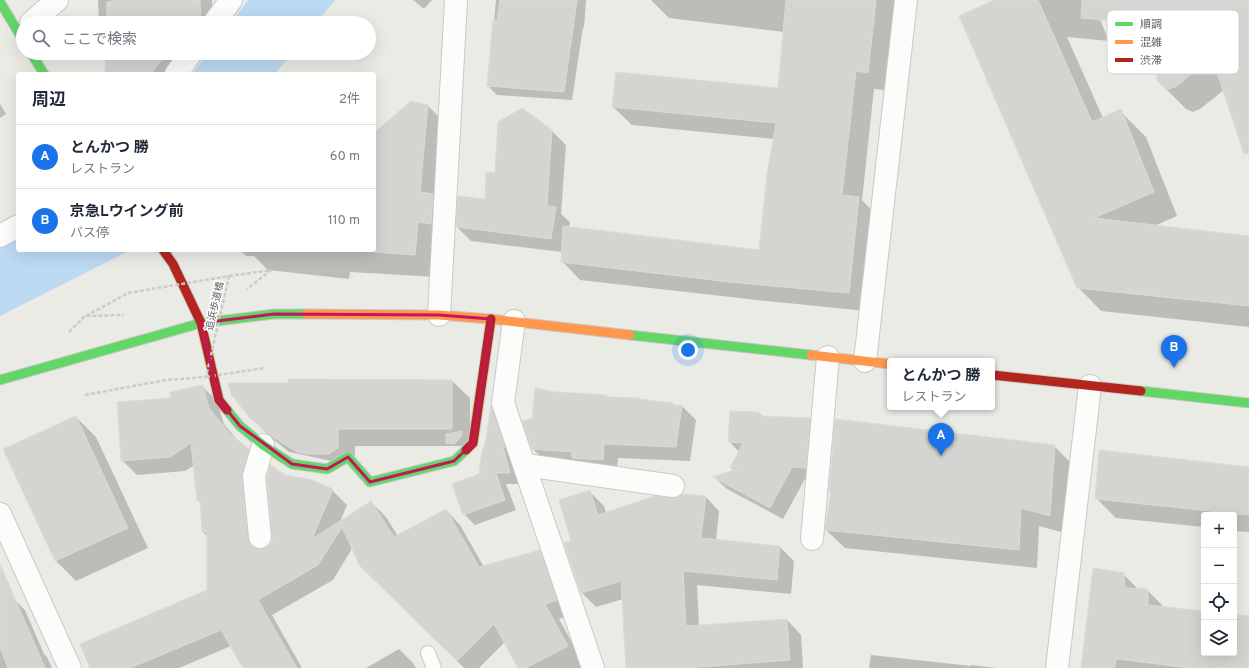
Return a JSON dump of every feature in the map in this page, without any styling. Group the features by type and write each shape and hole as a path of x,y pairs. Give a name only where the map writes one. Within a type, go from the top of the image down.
{"street":[{"path":"40,16 57,0"},
{"path":"439,315 456,0"},
{"path":"865,361 906,0"},
{"path":"0,2 16,22"},
{"path":"35,60 43,72"},
{"path":"177,72 186,60"},
{"path":"0,236 16,227"},
{"path":"164,252 173,264 201,323 219,400 240,426 263,445 292,464 327,469 348,457 370,482 454,461 473,443 490,319"},
{"path":"0,380 201,323 274,314 439,315 490,319 887,364"},
{"path":"514,321 503,403 594,668"},
{"path":"812,538 828,357"},
{"path":"995,375 1249,403"},
{"path":"1057,668 1090,386"},
{"path":"260,537 254,476 263,445"},
{"path":"524,465 673,486"},
{"path":"0,514 70,668"}],"lane":[{"path":"428,653 434,668"}],"path":[{"path":"229,276 271,270 244,292"},
{"name":"追浜歩道橋","path":"66,335 85,316 128,293 229,276 206,377"},
{"path":"85,316 124,316"},
{"path":"85,395 166,380 206,377 264,368"}],"highlighted area":[{"path":"274,314 439,315 491,319 473,443 454,461 370,482 348,457 327,469 292,464 240,426 219,400 201,323"}],"water":[{"path":"248,0 335,0 322,16 236,16"},
{"path":"203,60 286,60 277,72 194,72"},
{"path":"16,240 16,252 127,252 0,316 0,249"}],"building":[{"path":"120,0 200,0 201,16 107,16 107,2"},
{"path":"500,0 577,0 564,92 487,86 493,20 497,20"},
{"path":"786,0 876,0 868,73 856,71 842,195 859,197 849,293 729,282 561,262 563,226 759,250 767,174 776,123 612,107 616,72 778,88"},
{"path":"994,0 1038,0 1092,122 1121,109 1154,192 1094,218 1249,236 1249,306 1077,288 959,16"},
{"path":"1082,0 1249,0 1249,153 1244,154 1218,74 1239,74 1239,10 1107,10 1107,20 1081,18"},
{"path":"106,60 162,60 153,72 105,72"},
{"path":"1157,74 1191,74 1177,86 1169,89 1161,85 1157,80"},
{"path":"411,101 428,105 420,192 433,194 431,224 418,222 415,255 374,252 376,252 376,131"},
{"path":"522,108 552,130 547,206 556,207 551,239 456,227 458,196 485,199 486,172 495,173 498,122"},
{"path":"288,379 452,380 452,429 338,429 338,448 329,454 307,454 297,452 270,435 249,417 231,394 228,383 288,383"},
{"path":"203,385 209,408 230,434 249,449 242,477 248,538 250,544 255,548 261,549 267,547 272,542 267,477 270,465 285,475 309,479 333,489 312,539 371,501 394,537 446,509 479,567 540,550 557,600 545,604 568,646 526,668 518,668 494,624 457,661 360,566 342,527 318,565 258,600 297,668 243,668 221,630 130,668 90,668 80,644 207,590 207,532 202,532 200,500 197,501 191,443 170,457 121,461 117,402 171,398 170,392"},
{"path":"535,388 555,392 607,395 607,397 639,398 673,403 673,405 682,405 676,447 604,444 603,460 572,458 572,452 532,449 522,421 532,419"},
{"path":"491,406 505,447 503,447 510,473 496,473 505,500 463,515 452,484 482,473 479,473"},
{"path":"730,411 759,412 759,416 810,418 806,468 792,467 770,508 713,477 740,468 730,468 743,443 728,442"},
{"path":"76,416 128,528 55,561 3,449"},
{"path":"835,419 1055,445 1050,516 1021,508 1019,550 825,530 831,491 829,491"},
{"path":"462,431 461,437 454,444 446,443 446,434"},
{"path":"1099,450 1249,467 1249,515 1237,514 1237,512 1220,512 1095,499"},
{"path":"590,490 598,515 655,496 677,498 682,494 706,496 701,538 780,546 777,580 683,571 686,626 787,619 790,660 688,668 626,668 621,581 581,593 564,543 571,541 559,500"},
{"path":"0,564 45,668 8,668 0,647"},
{"path":"1093,568 1124,573 1125,588 1148,589 1148,605 1201,611 1201,656 1237,656 1237,614 1249,616 1249,668 1190,668 1117,659 1114,668 1081,668"}],"traffic: fast":[{"path":"0,2 16,28"},
{"path":"35,60 43,72"},
{"path":"0,380 201,323 274,314 306,314"},
{"path":"630,335 811,355"},
{"path":"1141,391 1249,403"},
{"path":"227,410 240,426 263,445 292,464 327,469 348,457 370,482 454,461 466,450"}],"traffic: slow":[{"path":"306,314 439,315 491,319 630,335"},
{"path":"811,355 887,364"}],"traffic: jam":[{"path":"164,252 173,264 201,323 219,400 227,410"},
{"path":"466,450 473,443 491,319"},
{"path":"995,375 1141,391"}],"place":[{"name":"京急Lウイング前","path":"1174,368"},
{"name":"とんかつ 勝","path":"941,456"}]}
